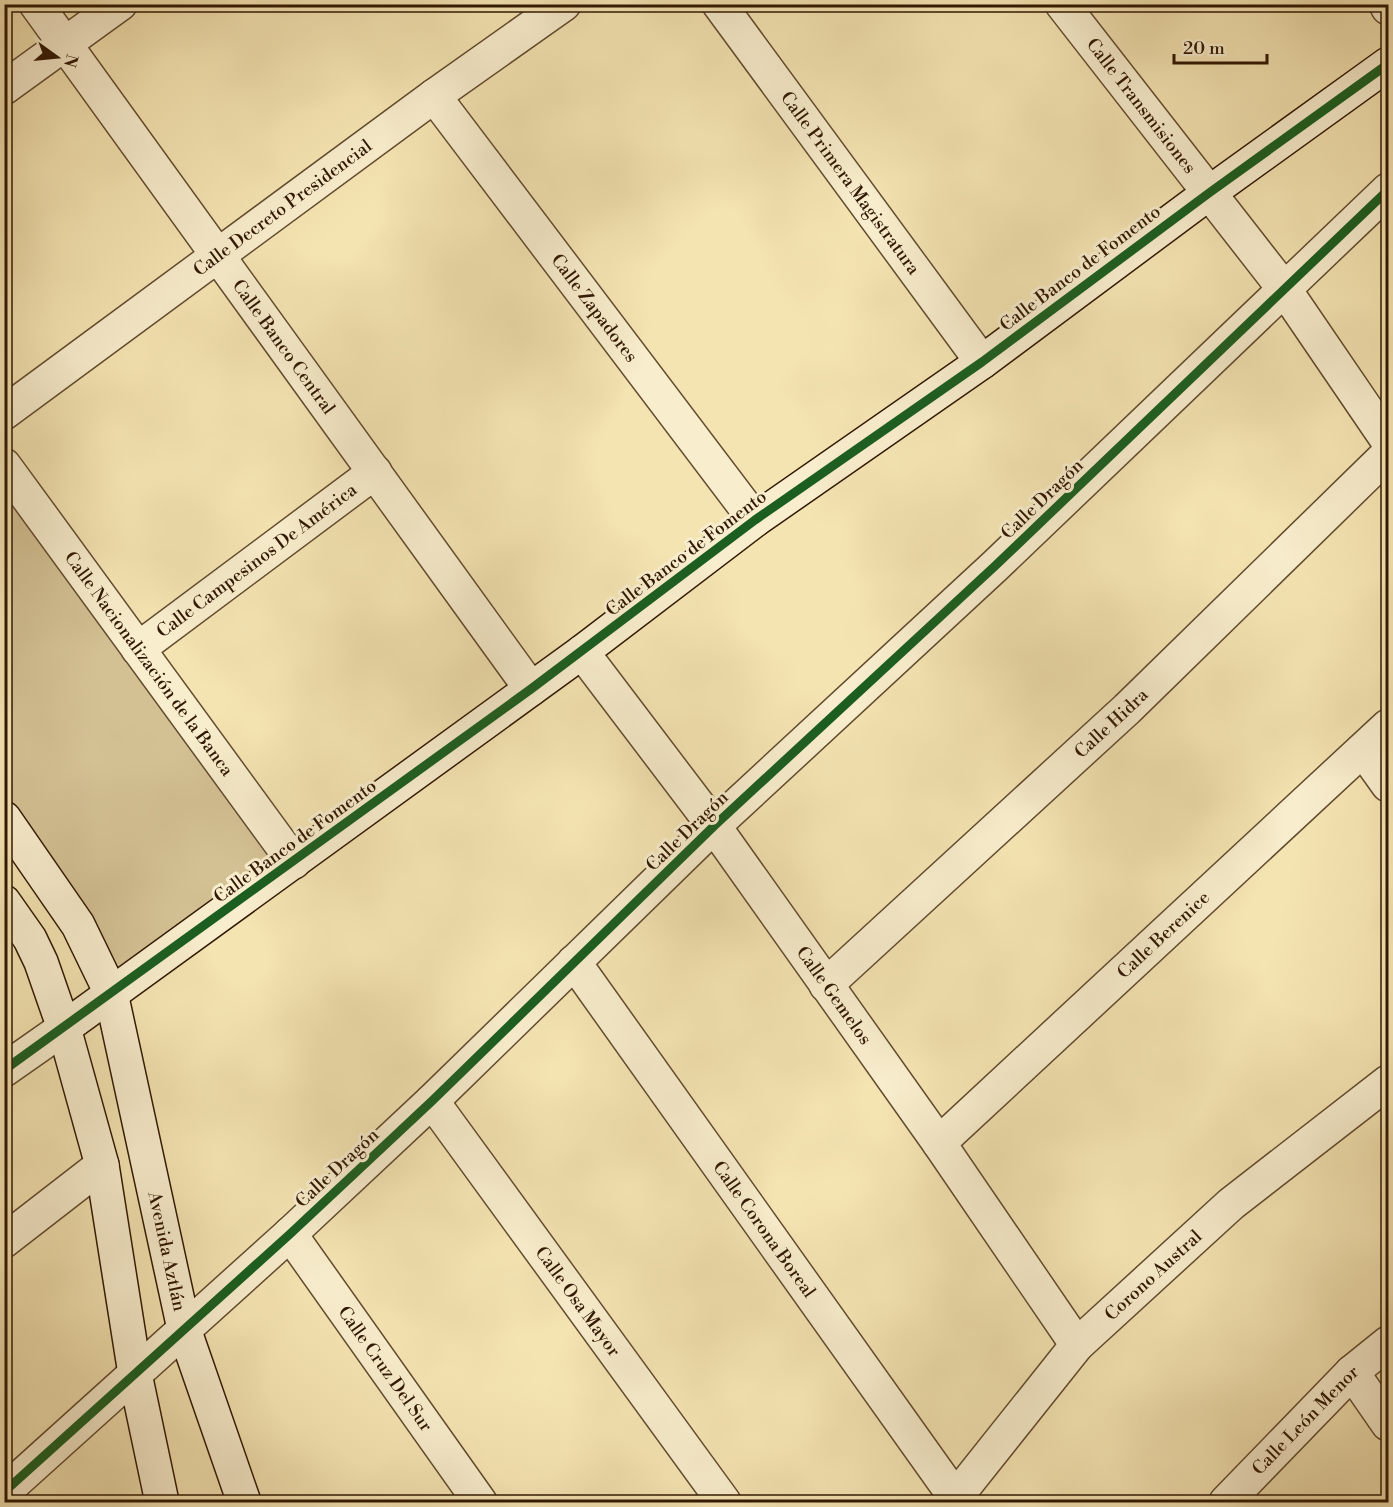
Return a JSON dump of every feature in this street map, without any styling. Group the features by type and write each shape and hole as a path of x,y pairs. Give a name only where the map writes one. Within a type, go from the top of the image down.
{"street":[{"name":"Calle Banco Central","path":"36,4 531,689"},
{"path":"4,88 120,4"},
{"name":"Calle Decreto Presidencial","path":"4,413 434,96 564,4"},
{"name":"Calle Primera Magistratura","path":"719,4 982,362"},
{"name":"Calle Transmisiones","path":"1062,4 1285,290 1389,441"},
{"path":"1386,4 1389,8"},
{"name":"Calle Banco de Fomento","path":"4,1070 582,652 755,520 982,362 1209,193 1389,64"},
{"name":"Calle Zapadores","path":"434,96 755,520"},
{"name":"Calle Dragón","path":"4,1492 290,1234 432,1101 714,826 995,566 1389,190"},
{"name":"Calle Hidra","path":"826,985 1127,709 1389,454"},
{"name":"Calle Nacionalización de la Banca","path":"4,465 294,862"},
{"name":"Calle Campesinos De América","path":"138,648 375,472"},
{"name":"Calle Gemelos","path":"582,652 714,826 939,1143 1077,1345"},
{"name":"Calle Berenice","path":"939,1143 1389,726"},
{"path":"1363,750 1389,785"},
{"name":"Avenida Aztlán","path":"4,818 78,925 111,993 184,1329 244,1503"},
{"path":"4,902 30,939 41,962 64,1028 102,1165 135,1374 162,1503"},
{"name":"Calle Corona Boreal","path":"574,962 954,1500"},
{"name":"Corono Austral","path":"954,1500 1077,1345 1231,1204 1385,1092"},
{"name":"Calle Osa Mayor","path":"432,1101 724,1503"},
{"path":"4,1241 102,1165"},
{"name":"Calle Cruz Del Sur","path":"290,1234 480,1503"},
{"name":"Calle León Menor","path":"1226,1503 1352,1372 1389,1343"},
{"path":"1352,1372 1389,1424"}],"shaded area":[{"path":"4,465 294,862 111,993 5,818"}],"cycle path":[{"path":"4,1070 531,689 755,520 982,362 1209,193 1388,64"},
{"path":"4,1492 290,1234 432,1101 714,826 995,566 1388,190"}]}
